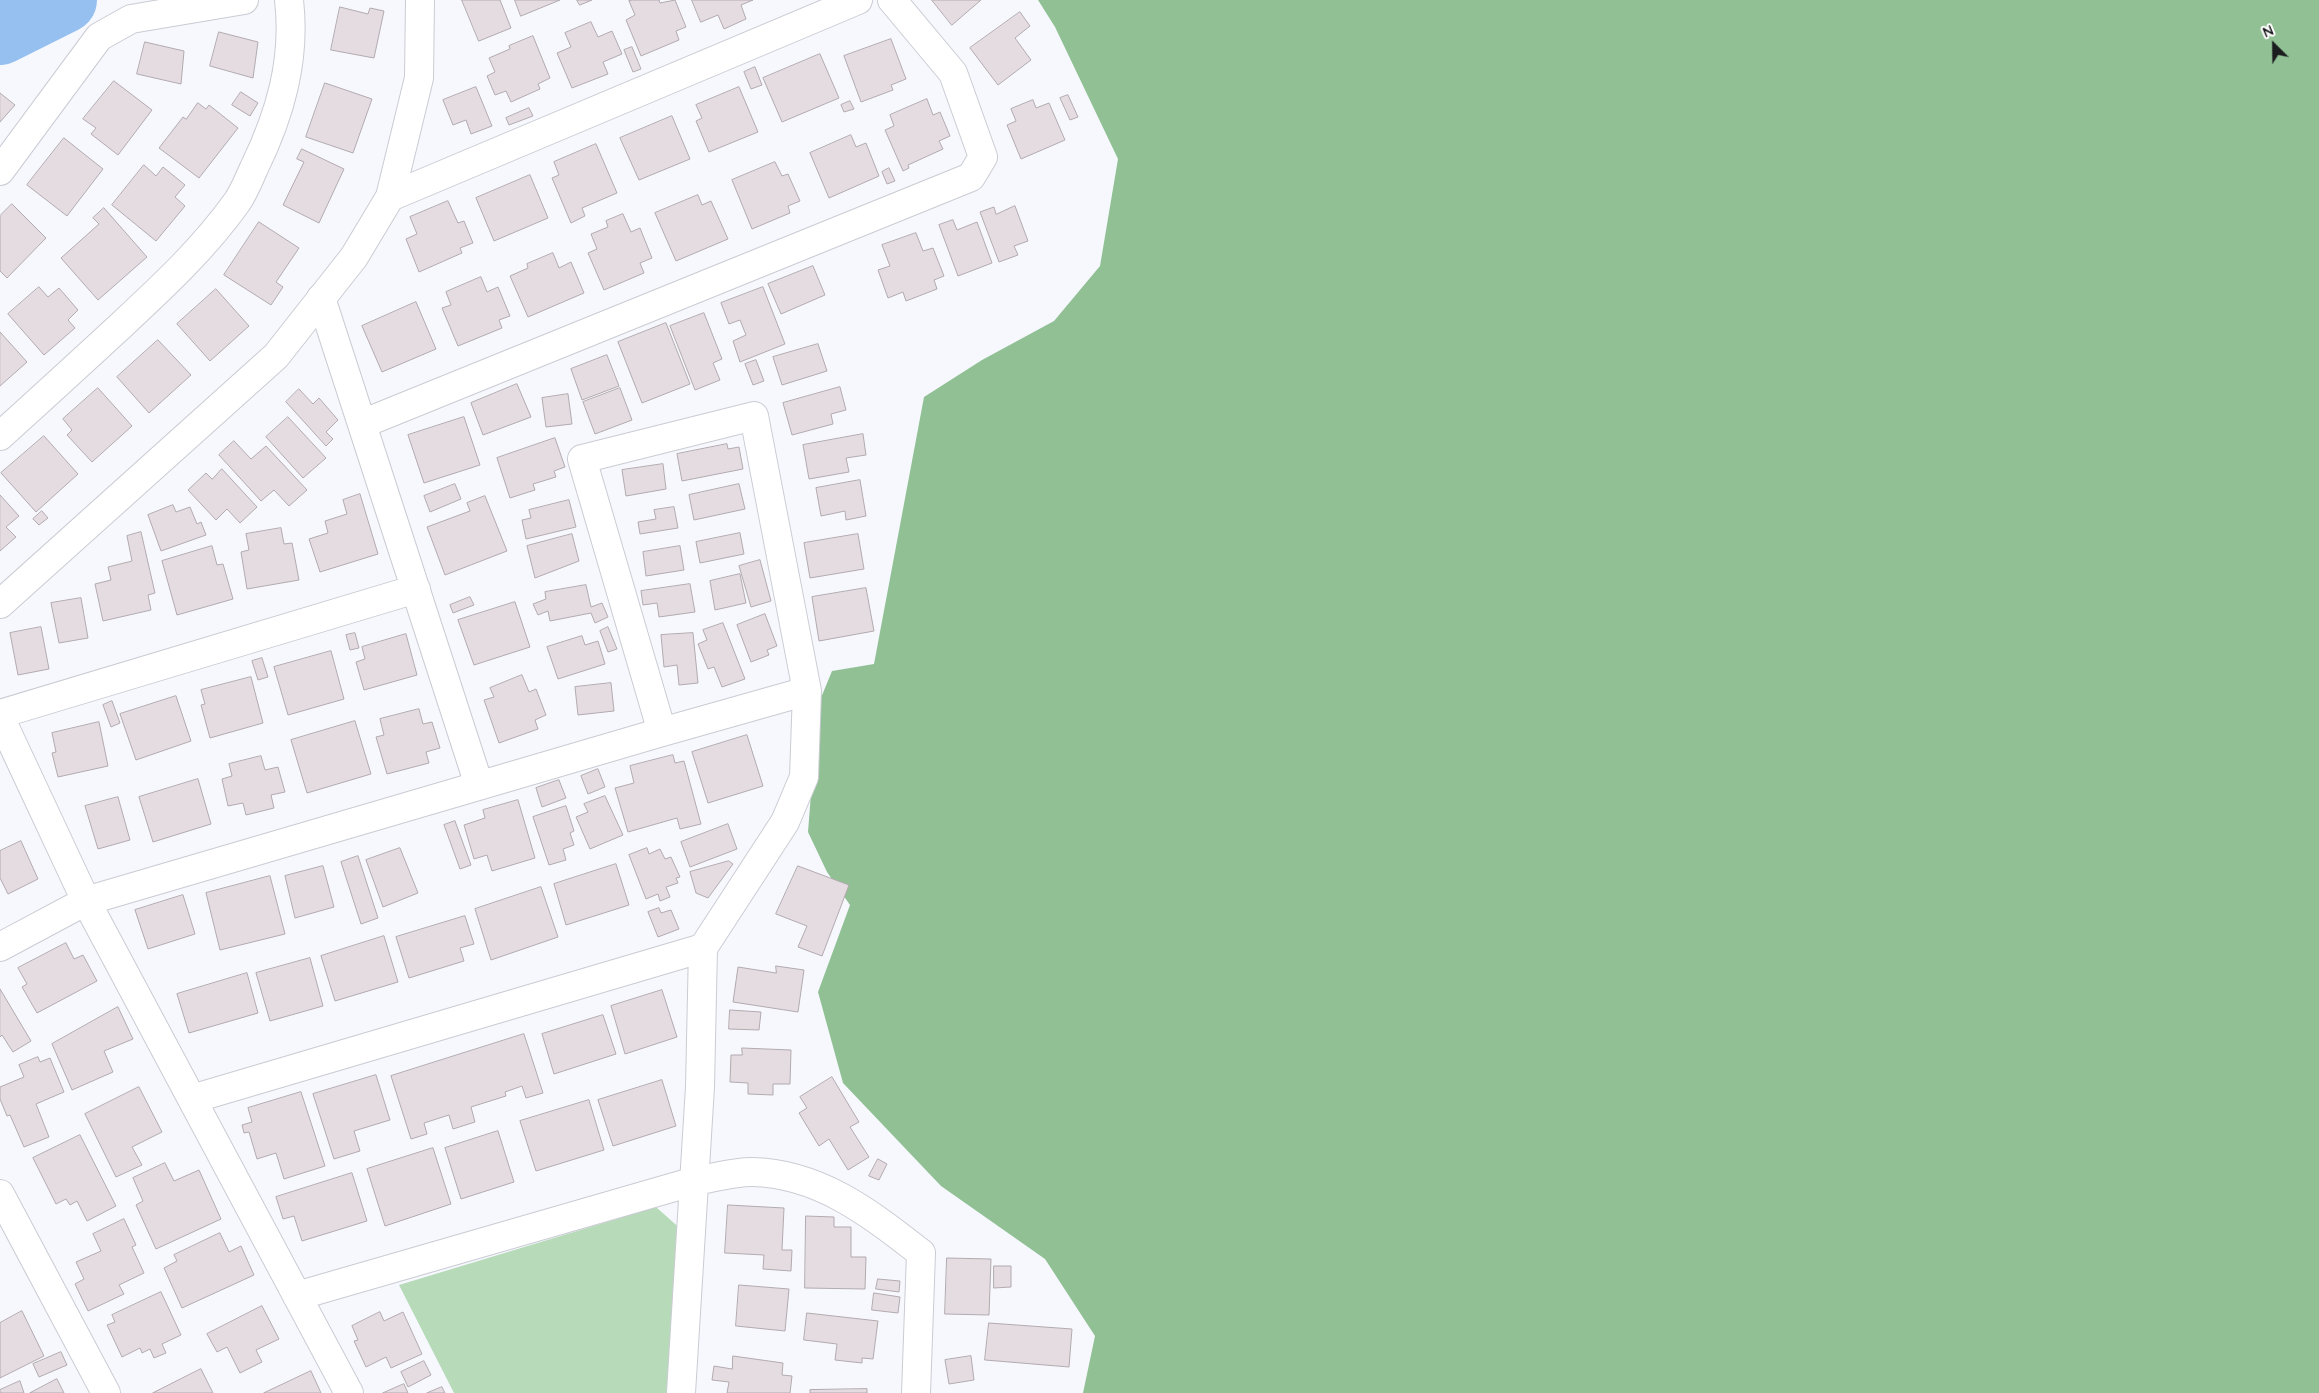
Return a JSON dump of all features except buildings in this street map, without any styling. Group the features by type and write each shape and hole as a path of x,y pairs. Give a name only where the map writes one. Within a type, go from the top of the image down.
{"street":[{"path":"0,171 98,37 131,19 244,0"},
{"path":"0,436 179,272 209,238 238,200 279,110 289,67 292,26 289,0"},
{"path":"0,604 276,356 354,257 390,197 419,78 420,0"},
{"path":"390,197 858,0"},
{"path":"362,424 971,177 984,156 953,73 892,0"},
{"path":"321,298 479,785"},
{"path":"662,732 582,459 754,416 807,691 804,777 785,822 703,948 700,1086 681,1393"},
{"path":"349,1393 86,901 0,716 416,589"},
{"path":"0,947 86,901 807,691"},
{"path":"192,1099 703,948"},
{"path":"297,1296 695,1181 751,1172 792,1177 827,1188 872,1214 921,1253 916,1393"},
{"path":"0,1194 106,1393"}],"green space":[{"path":"0,0 31,0 0,18"},
{"path":"1038,0 2319,0 2319,1393 1083,1393 1095,1336 1045,1259 941,1186 843,1083 818,992 850,905 827,872 808,832 818,705 832,671 874,664 924,397 982,360 1054,321 1100,266 1118,159 1055,27"},
{"path":"656,1207 683,1231 672,1393 454,1393 399,1285"}],"waterway":[{"path":"0,32 64,0"}]}
